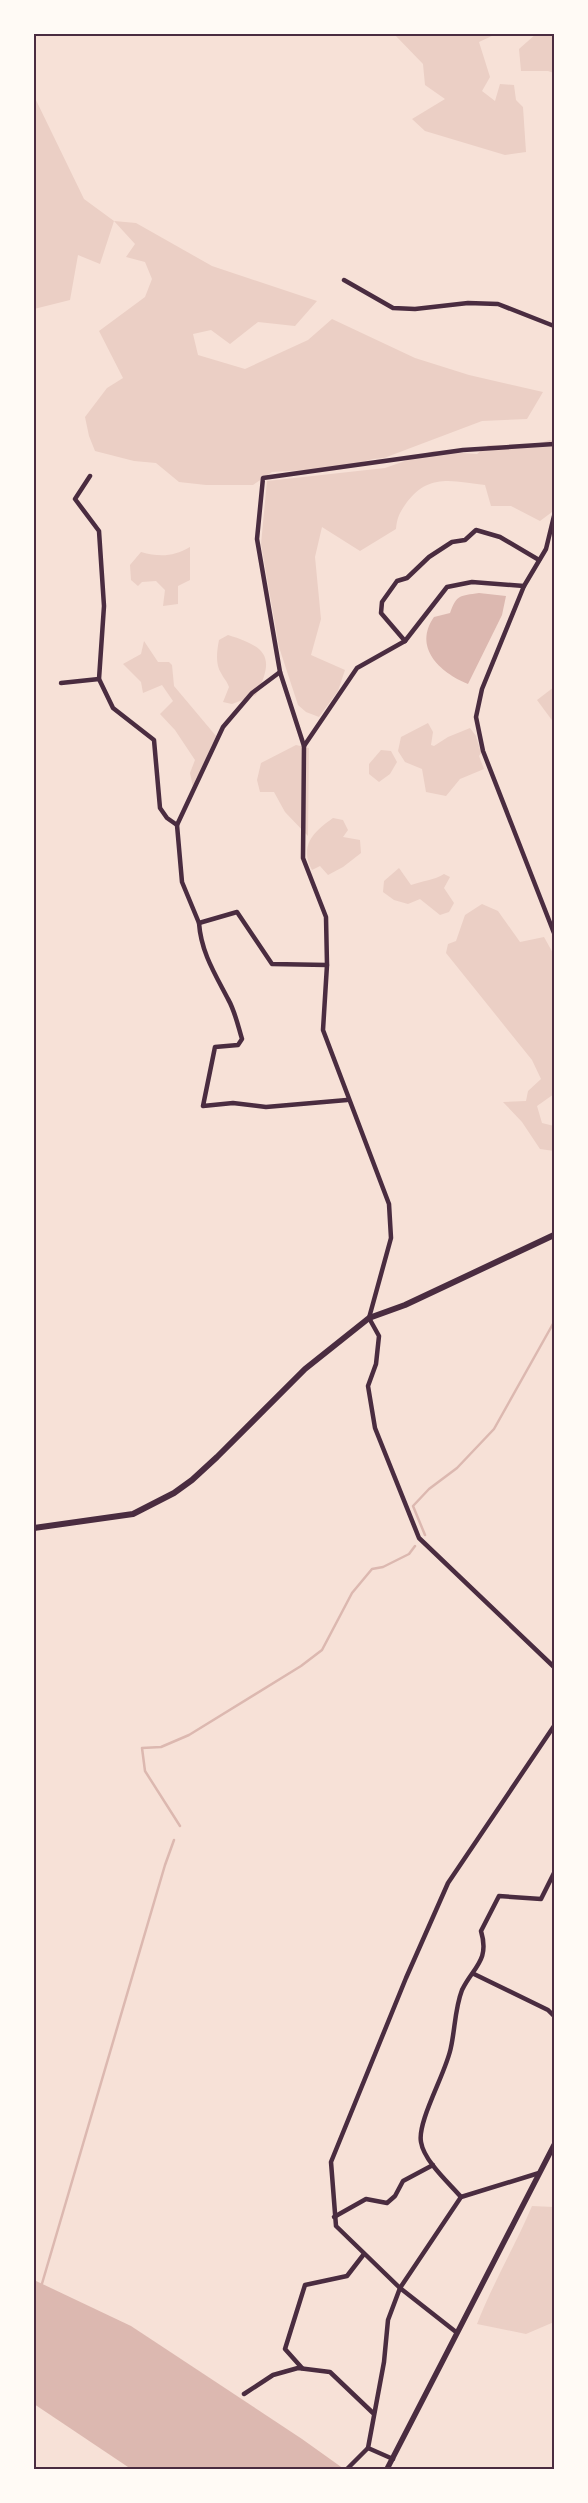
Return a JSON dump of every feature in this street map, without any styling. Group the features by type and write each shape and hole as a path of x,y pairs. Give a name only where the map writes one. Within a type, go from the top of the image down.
{"main road":[{"path":"34,1528 133,1514 174,1493 192,1480 217,1457 305,1369 368,1318 405,1305 554,1235"}],"street":[{"path":"344,280 393,308 415,309 468,303 498,304 554,326"},
{"path":"554,444 463,450 263,478 257,539 280,672 304,746 303,858 326,917 327,965 322,1030 347,1100 389,1204 391,1238 368,1318 379,1336 376,1364 368,1386 376,1428 419,1538 554,1666"},
{"path":"90,476 75,499 99,531 104,606 99,679 113,708 154,740 160,808 177,825"},
{"path":"554,516 546,549 524,586 482,689 476,718 483,751 554,933"},
{"path":"405,641 381,613 382,602 397,581 407,578 429,557 452,542 464,540 476,530 500,537 539,560"},
{"path":"304,746 357,668 405,641 447,587 478,582 524,586"},
{"path":"280,672 252,693 223,727 177,825 182,882 199,924 200,940 214,974 229,1000 242,1039 238,1045 215,1047 203,1106 233,1103 266,1106 347,1100"},
{"path":"61,683 99,679"},
{"path":"199,924 237,912 272,964 327,965"},
{"path":"456,2332 400,2288 336,2226 331,2162 448,1883 554,1726"},
{"path":"462,2197 433,2166 421,2142 423,2126 451,2048 453,2029 462,1990 482,1959 485,1944 481,1932 499,1896 541,1899 554,1873"},
{"path":"474,1974 548,2010 554,2016"},
{"path":"387,2469 554,2145"},
{"path":"334,2217 366,2199 387,2202 395,2196 403,2181 433,2166"},
{"path":"347,2469 368,2448 384,2362 388,2320 400,2288 462,2197 539,2173"},
{"path":"302,2368 285,2349 306,2285 347,2276 364,2254"},
{"path":"244,2394 273,2375 302,2368 330,2372 373,2413"},
{"path":"368,2448 393,2459"}],"shaded area":[{"path":"394,34 496,34 479,42 490,77 482,91 495,101 500,84 514,85 516,100 523,107 526,152 505,155 425,131 412,119 445,99 425,85 423,64"},
{"path":"536,34 554,34 554,73 548,71 521,71 519,49"},
{"path":"34,96 84,199 114,221 100,264 78,255 70,300 34,309"},
{"path":"114,221 136,223 212,266 317,301 295,326 258,322 230,344 211,330 193,334 198,355 245,369 308,340 332,319 415,358 469,375 543,392 527,419 482,421 384,458 339,468 272,472 253,485 206,485 179,482 156,463 134,461 95,451 89,436 85,417 107,388 123,378 99,331 145,297 152,279 145,262 126,257 135,244"},
{"path":"550,440 554,441 552,512 540,521 511,506 491,506 485,485 442,481 424,487 415,493 401,512 396,529 360,551 322,527 315,557 321,619 311,655 345,670 338,691 319,717 306,712 298,705 279,647 261,544 267,481 385,468 433,451 477,454 488,445 529,446"},
{"path":"190,547 190,580 178,586 178,604 163,606 165,590 156,581 142,582 138,586 131,580 130,565 141,552 166,555 178,553"},
{"path":"479,593 506,596 502,615 468,684 447,673 439,665 432,657 426,638 428,628 434,617 450,613 455,602 460,597"},
{"path":"228,635 241,639 259,649 264,655 266,662 262,682 256,695 232,704 223,702 229,687 219,669 217,661 219,640"},
{"path":"144,641 158,662 169,662 172,665 174,686 216,736 193,787 190,773 195,760 175,730 160,714 173,701 162,685 143,693 141,682 123,664 141,654"},
{"path":"554,687 554,723 537,700"},
{"path":"428,723 433,732 431,745 434,746 448,737 470,728 476,736 481,753 479,756 484,769 460,779 446,796 426,792 422,769 405,762 398,751 401,737"},
{"path":"296,745 309,748 308,836 285,812 274,792 260,792 257,780 261,763"},
{"path":"381,750 391,751 397,762 390,774 379,782 369,774 369,764"},
{"path":"333,818 343,820 348,830 343,837 360,840 361,853 343,867 328,875 320,866 312,870 307,854 310,840 314,834"},
{"path":"399,868 411,885 444,874 450,877 444,888 454,903 449,912 440,915 420,899 408,904 394,900 383,892 384,881"},
{"path":"482,904 498,911 520,942 544,937 554,955 554,1094 537,1106 542,1123 554,1126 554,1151 540,1149 522,1122 503,1102 526,1101 528,1091 541,1079 532,1060 446,953 448,944 456,941 465,915"},
{"path":"532,2206 554,2207 554,2322 526,2334 477,2324 490,2294"},
{"path":"34,2280 131,2326 344,2469 131,2469 34,2404"}],"waterway":[{"path":"425,1535 413,1506 429,1489 457,1468 494,1429 554,1322"},
{"path":"180,1826 145,1771 142,1748 161,1747 189,1735 301,1666 322,1650 352,1593 372,1569 383,1567 409,1554 415,1546"},
{"path":"41,2287 174,1840"}]}
